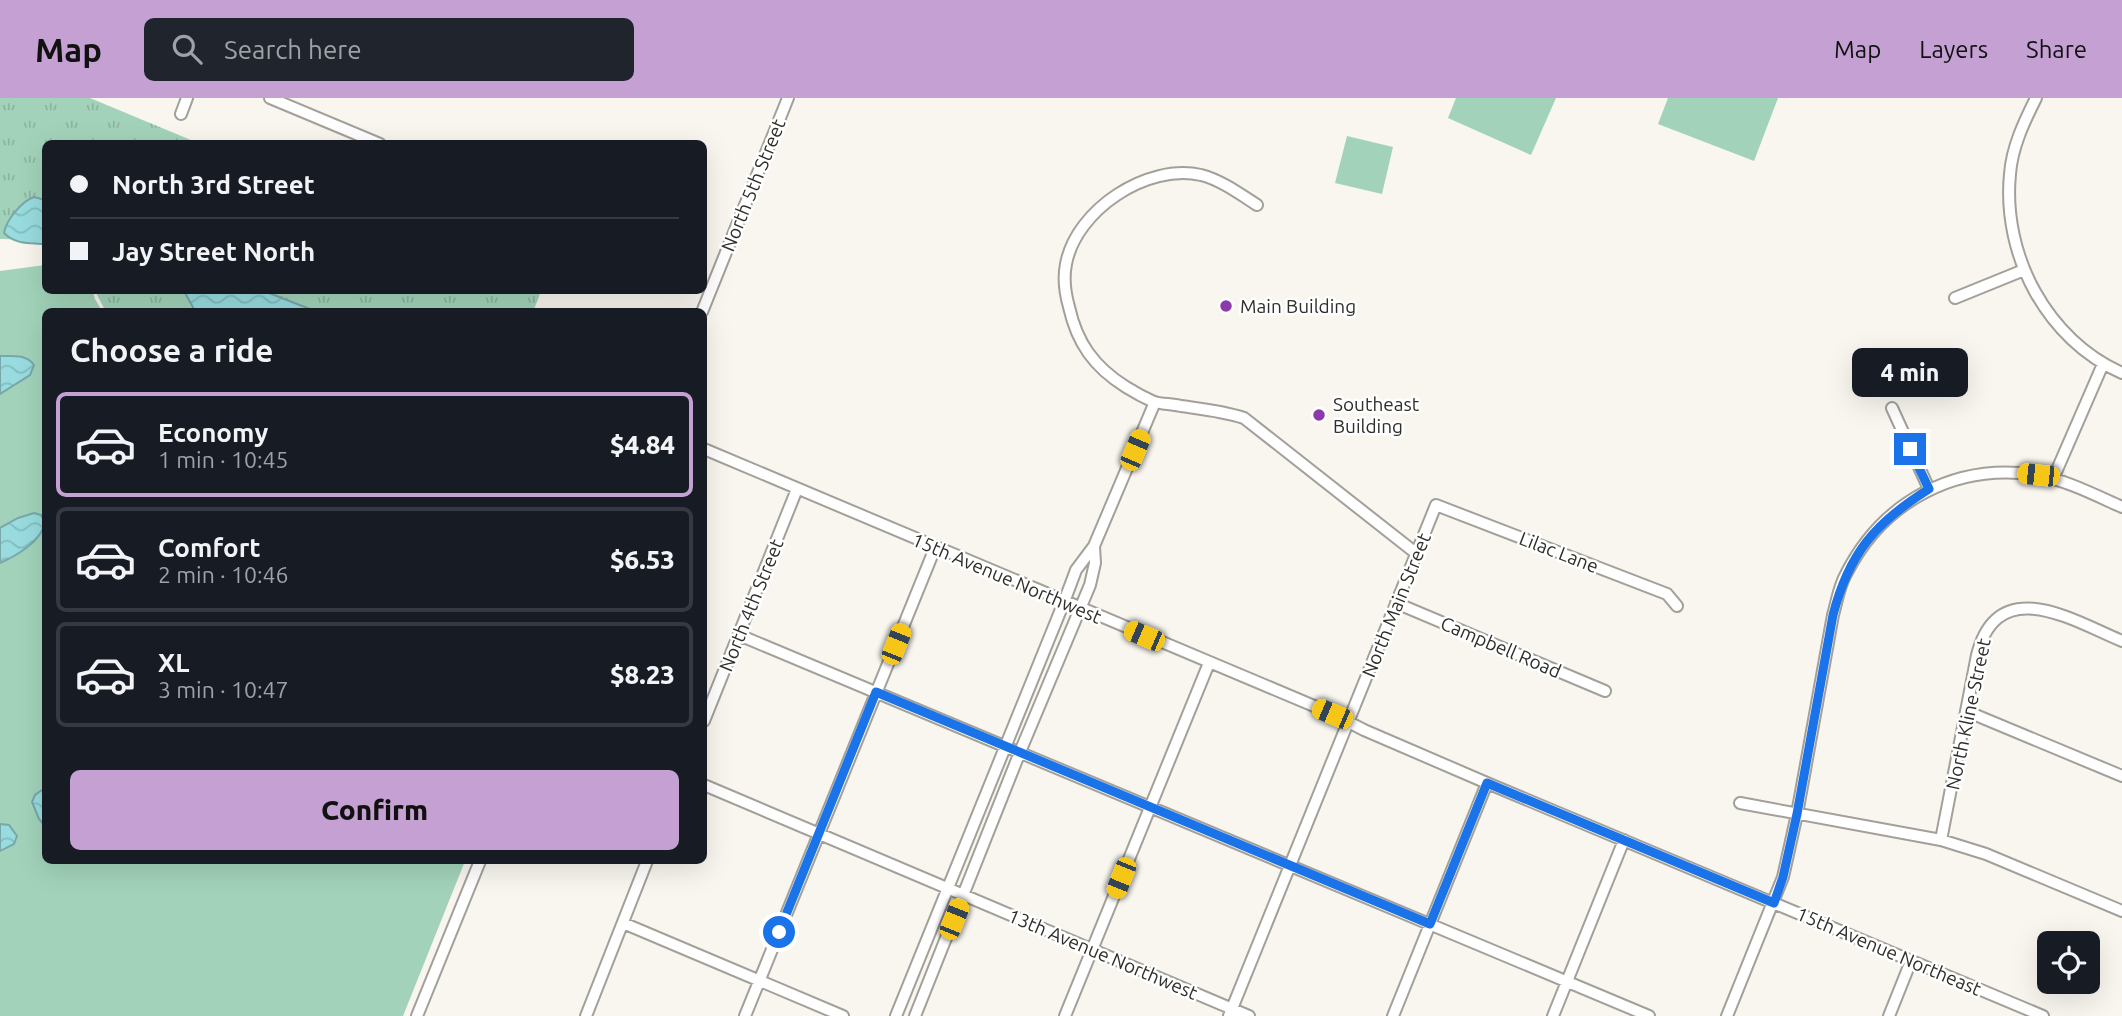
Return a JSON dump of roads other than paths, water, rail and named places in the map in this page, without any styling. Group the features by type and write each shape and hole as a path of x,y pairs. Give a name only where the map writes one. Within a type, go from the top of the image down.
{"street":[{"path":"181,114 187,98"},
{"path":"270,98 370,140"},
{"name":"North 5th Street","path":"709,281 788,98"},
{"path":"2036,98 2018,138 2010,175 2011,223 2024,270 2053,319 2075,342 2103,364 2122,373"},
{"path":"1258,205 1231,188 1203,176 1188,173 1157,176 1121,191 1108,201 1080,232 1066,261 1065,290 1074,328 1086,351 1105,372 1126,387 1155,402 1244,418 1417,554"},
{"path":"1955,298 2024,270"},
{"path":"2053,479 2103,364"},
{"path":"896,1016 1076,569 1094,546 1155,402"},
{"path":"1892,408 1929,489"},
{"name":"15th Avenue Northwest","path":"707,450 1349,722"},
{"path":"1727,1016 1783,877 1833,615 1841,585 1859,551 1880,526 1904,505 1929,489 1975,474 2007,472 2053,479 2122,507"},
{"name":"North 4th Street","path":"707,714 797,489"},
{"name":"North Main Street","path":"1231,1013 1436,505"},
{"name":"Lilac Lane","path":"1436,505 1667,594 1677,606"},
{"path":"915,1016 1093,577 1094,546"},
{"path":"745,1016 935,548"},
{"name":"Campbell Road","path":"1396,603 1605,691"},
{"name":"North Kline Street","path":"1941,840 1977,655 1984,633 1996,620 2021,608 2031,607 2052,612 2122,641"},
{"path":"739,635 1649,1016"},
{"path":"1065,1016 1209,663"},
{"path":"1966,711 2122,776"},
{"name":"15th Avenue Northeast","path":"1349,722 1487,783 2043,1016"},
{"path":"1393,1016 1487,783"},
{"name":"13th Avenue Northwest","path":"707,786 1092,949 1231,1013 1249,1016"},
{"path":"1740,803 1941,840 1986,854 2122,911"},
{"path":"1553,1016 1624,840"},
{"path":"417,1016 479,864"},
{"path":"586,1016 646,864"},
{"path":"623,923 843,1016"},
{"path":"1889,1016 1911,961"}],"water":[{"path":"34,197 42,199 42,244 18,241 4,233 8,222 25,202"},
{"path":"186,294 272,294 307,308 193,308"},
{"path":"0,356 23,357 34,365 30,375 0,394"},
{"path":"34,513 41,515 42,530 20,552 0,563 0,528"},
{"path":"42,790 42,822 32,802 35,795"},
{"path":"0,824 9,825 17,836 14,844 0,851"}],"place":[{"name":"Main Building","path":"1226,306"},
{"name":"Southeast Building","path":"1319,415"}]}
